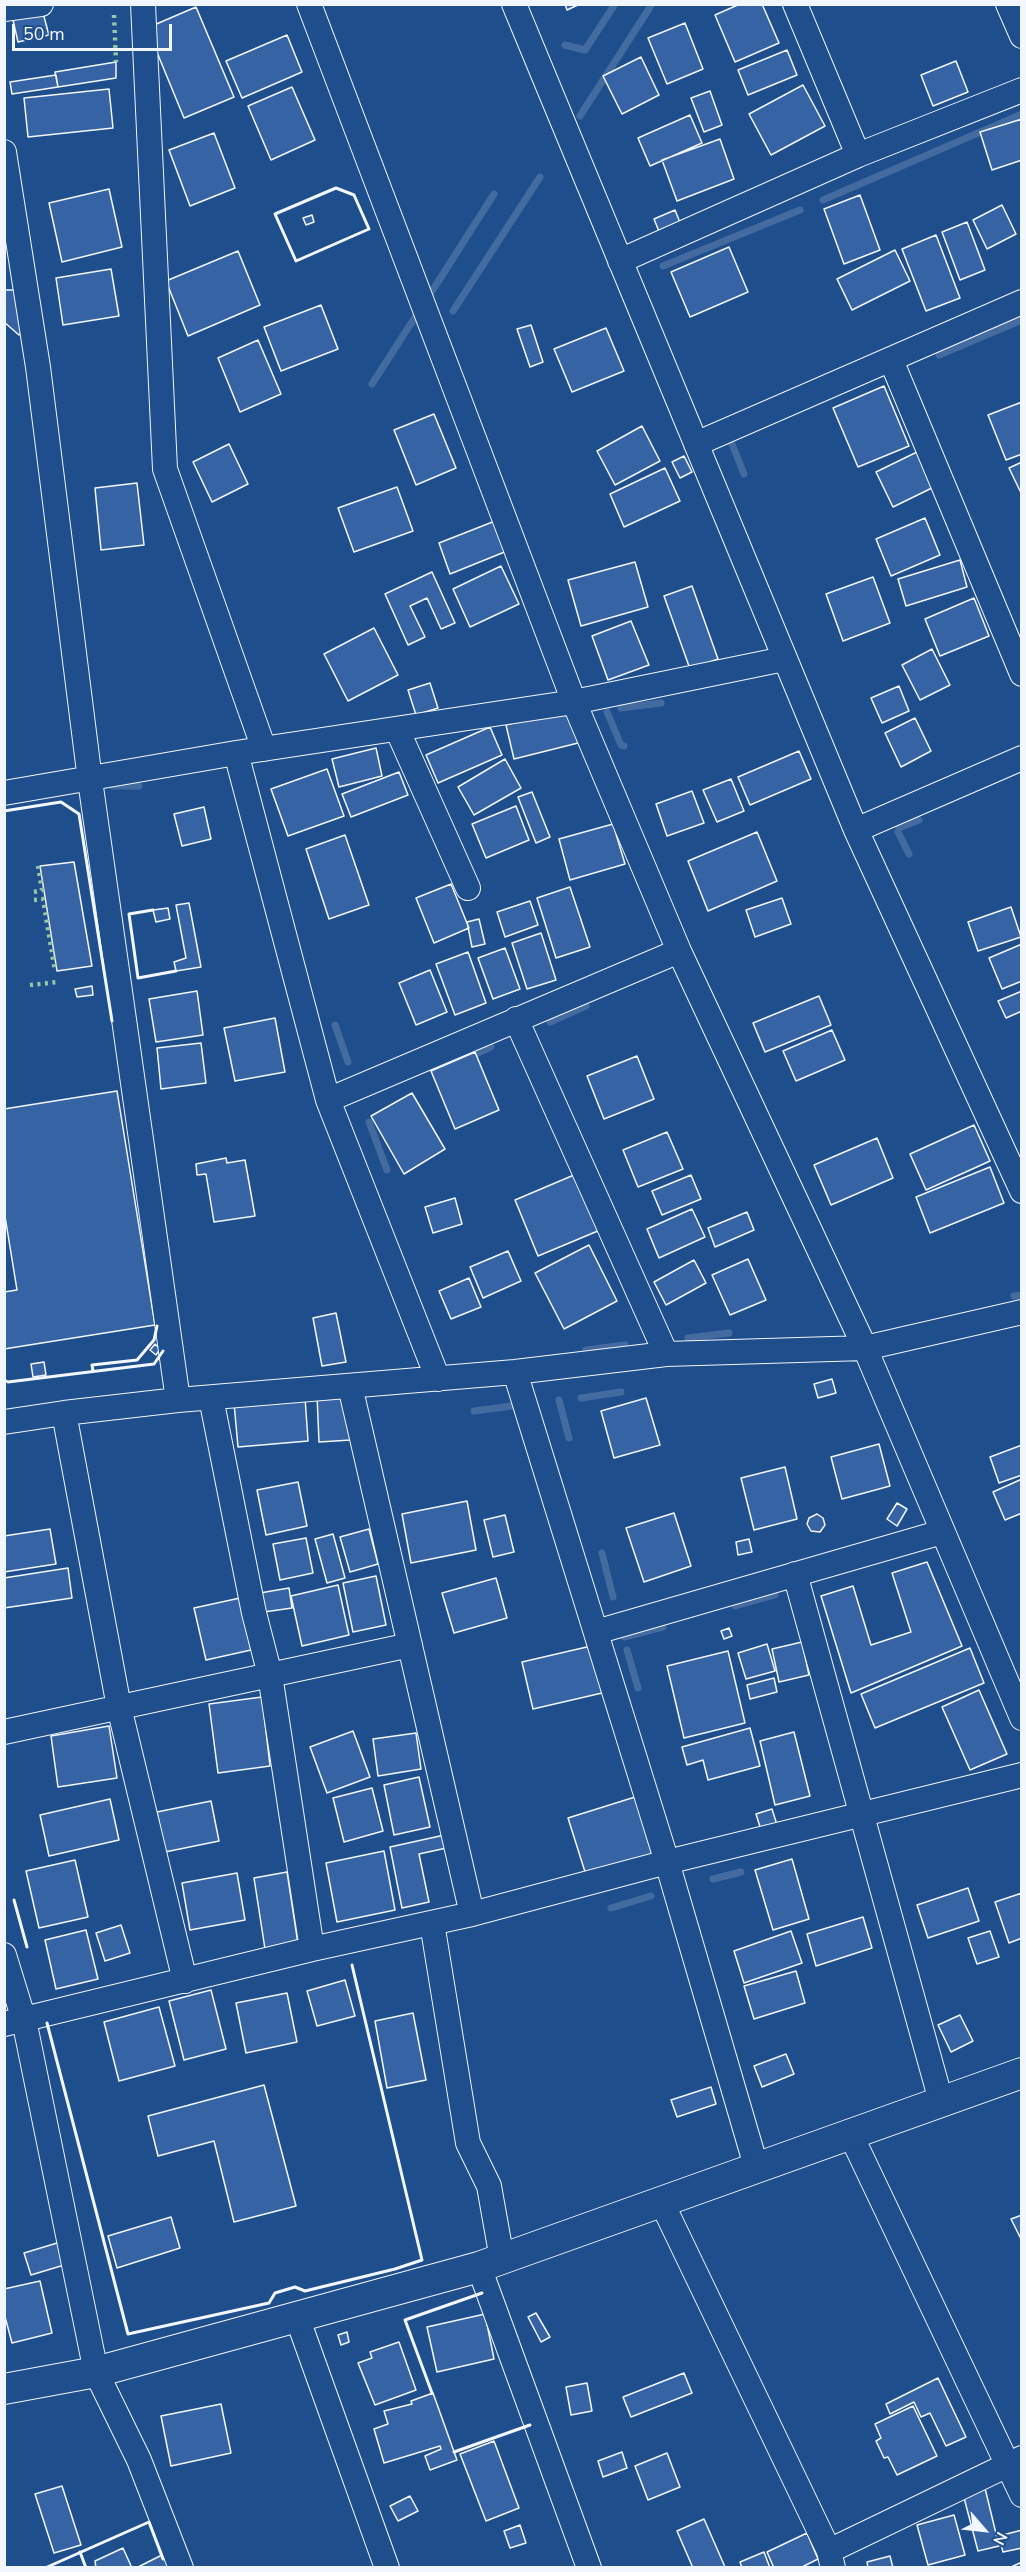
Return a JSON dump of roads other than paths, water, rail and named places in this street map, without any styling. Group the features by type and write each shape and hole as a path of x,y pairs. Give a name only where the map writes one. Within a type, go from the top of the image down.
{"main road":[{"path":"4,2389 96,2372 490,2263 662,2203 756,2166 1022,2073"}],"street":[{"path":"4,9 41,4"},
{"path":"142,4 165,469 264,749"},
{"path":"309,4 574,702 679,951 865,1348 1022,1718"},
{"path":"514,4 856,830 1022,1191"},
{"path":"795,4 858,155"},
{"path":"1008,4 1022,36"},
{"path":"620,261 858,155 1022,90"},
{"path":"4,152 38,367 90,780 178,1400"},
{"path":"696,444 1022,302"},
{"path":"891,360 1022,674"},
{"path":"4,793 90,780 236,753 574,702 784,659"},
{"path":"397,729 468,888"},
{"path":"236,753 328,1100 438,1378"},
{"path":"856,830 1022,758"},
{"path":"328,1100 679,951"},
{"path":"516,1019 666,1354"},
{"path":"4,1422 178,1400 515,1372 666,1354 865,1348 1022,1312"},
{"path":"515,1372 667,1862 756,2166"},
{"path":"350,1386 472,1914"},
{"path":"211,1398 254,1613 270,1675 312,1949"},
{"path":"64,1413 119,1707 185,1981"},
{"path":"596,1632 942,1532"},
{"path":"795,1574 941,2101"},
{"path":"4,1732 410,1645"},
{"path":"14,2022 312,1949 472,1914 667,1862 1022,1775"},
{"path":"432,1923 468,2142 489,2186 490,2263 589,2568"},
{"path":"4,1955 14,2022 96,2372 140,2460 181,2568"},
{"path":"850,2133 1015,2461 1022,2495"},
{"path":"662,2203 831,2559 1015,2461"},
{"path":"297,2317 387,2568"}],"waterway":[{"path":"565,45 585,50 615,4"},
{"path":"580,116 652,4"},
{"path":"823,200 1022,114"},
{"path":"453,311 540,177"},
{"path":"427,299 494,194"},
{"path":"663,266 800,210"},
{"path":"372,384 419,311"},
{"path":"939,355 1022,320"},
{"path":"732,444 744,474"},
{"path":"621,708 661,703"},
{"path":"607,712 621,745 624,746"},
{"path":"113,786 139,786"},
{"path":"899,828 919,820"},
{"path":"898,832 909,854"},
{"path":"550,1022 586,1006"},
{"path":"335,1025 348,1062"},
{"path":"469,1057 491,1047"},
{"path":"369,1122 387,1170"},
{"path":"1014,1296 1022,1295"},
{"path":"688,1338 729,1333"},
{"path":"586,1350 625,1345"},
{"path":"581,1398 621,1392"},
{"path":"559,1400 569,1438"},
{"path":"474,1411 520,1405"},
{"path":"602,1553 613,1597"},
{"path":"735,1606 775,1595"},
{"path":"624,1637 663,1627"},
{"path":"627,1650 638,1688"},
{"path":"713,1879 741,1872"},
{"path":"611,1908 651,1896"}]}
